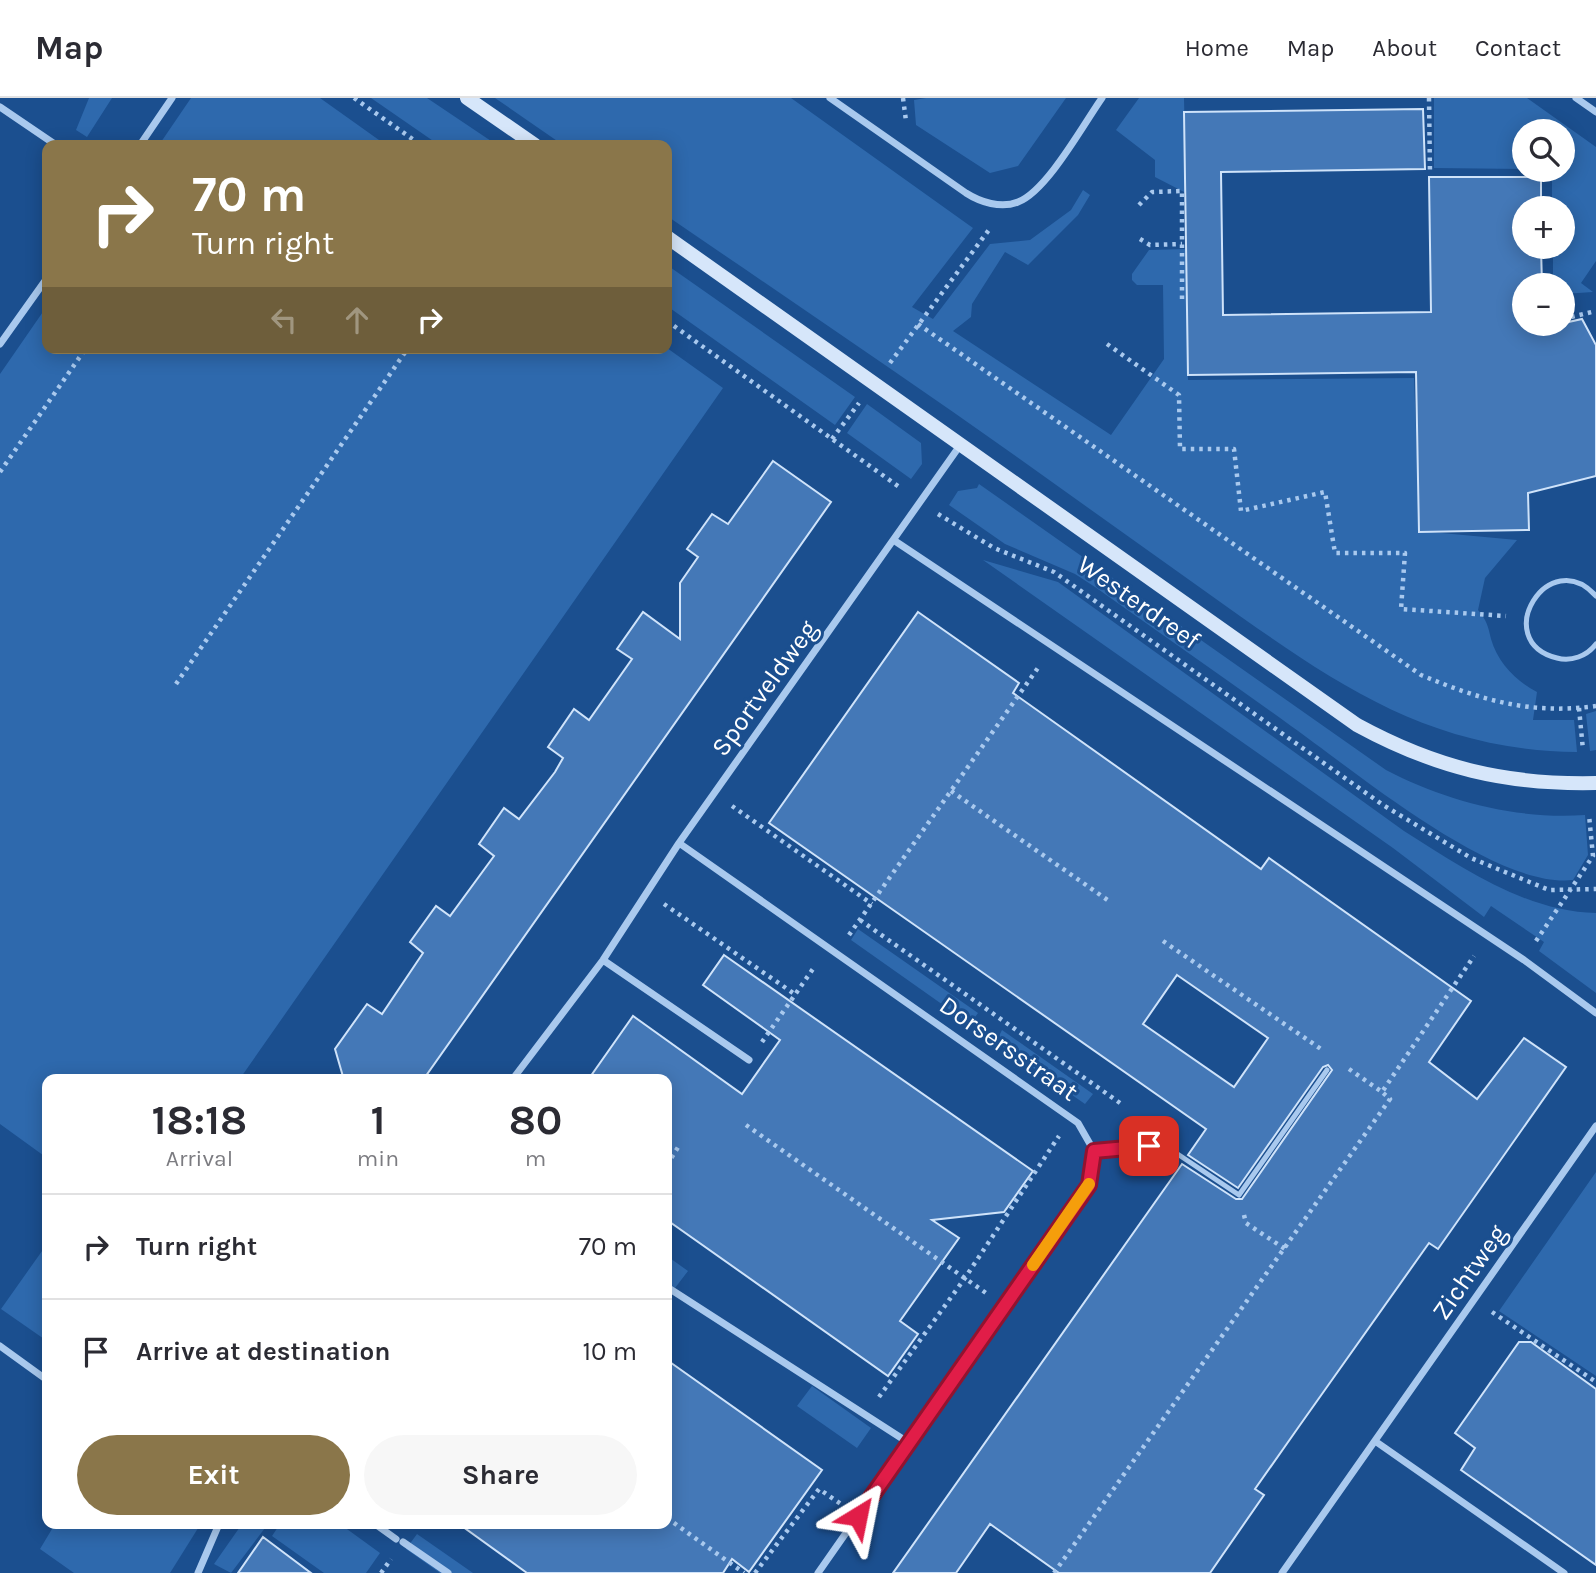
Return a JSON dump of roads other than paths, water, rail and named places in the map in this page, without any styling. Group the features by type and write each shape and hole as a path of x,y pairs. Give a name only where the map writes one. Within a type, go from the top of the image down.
{"street":[{"path":"143,140 172,98"},
{"path":"467,98 528,140"},
{"path":"830,98 966,193 990,203 1008,205 1025,199 1045,179 1102,98"},
{"path":"1576,98 1596,112"},
{"path":"0,107 49,140"},
{"name":"Westerdreef","path":"672,241 962,443 1305,691 1364,729 1419,755 1476,773 1525,781 1596,783"},
{"path":"0,344 42,285"},
{"name":"Sportveldweg","path":"517,1074 603,960 679,843 962,443"},
{"path":"895,541 1524,960 1596,1013"},
{"name":"Dorsersstraat","path":"679,843 1078,1123 1094,1151"},
{"path":"603,960 749,1059"},
{"name":"Zichtweg","path":"1282,1573 1596,1126"},
{"path":"818,1573 1089,1185 1094,1151"},
{"path":"672,1290 909,1443"},
{"path":"0,1346 42,1376"},
{"path":"1374,1441 1564,1573"},
{"path":"198,1573 217,1529"},
{"path":"382,1529 448,1573"}],"lane":[{"path":"1595,594 1577,583 1557,582 1539,591 1528,608 1527,628 1536,646 1554,657 1574,658 1596,644"},
{"path":"1094,1151 1164,1145 1239,1195 1327,1070"}]}
